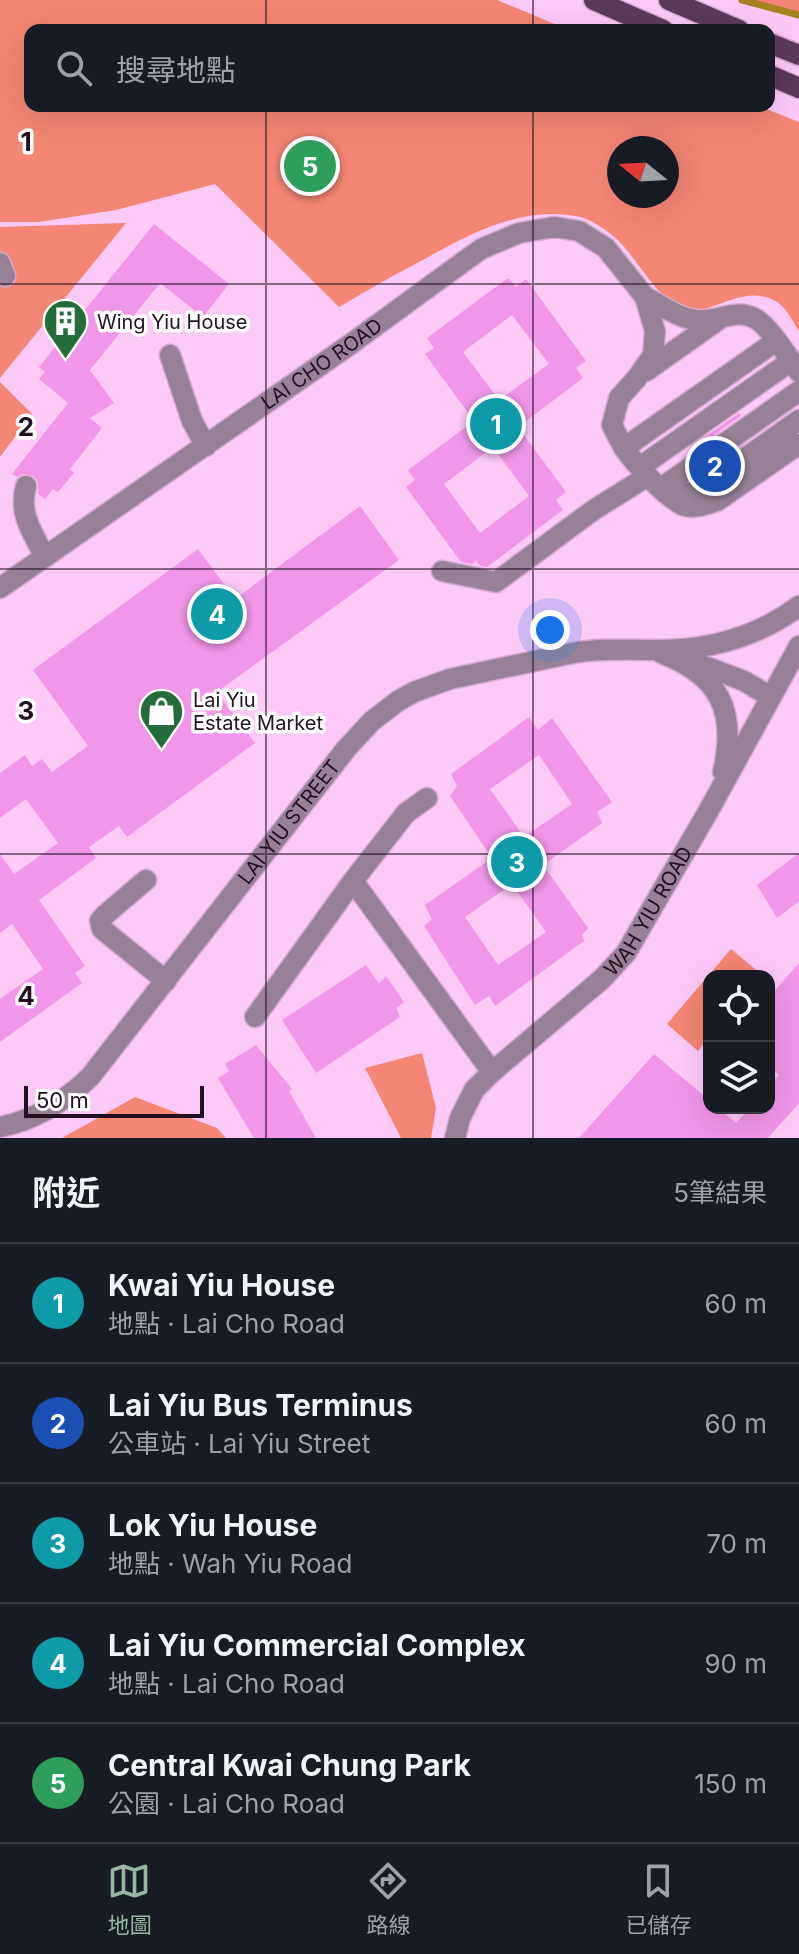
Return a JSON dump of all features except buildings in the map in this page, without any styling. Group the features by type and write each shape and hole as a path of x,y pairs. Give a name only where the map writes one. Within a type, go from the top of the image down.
{"main road":[{"path":"594,0 649,24"},
{"path":"669,0 725,24"},
{"path":"775,43 799,49"},
{"path":"775,44 799,55"},
{"path":"775,78 799,88"}],"street":[{"name":"LAI CHO ROAD","path":"0,588 348,346 481,249 519,233 554,227 579,231 606,248 645,297"},
{"path":"645,297 676,314 696,320 739,313 758,320 795,367 650,477"},
{"path":"645,297 655,331 653,355 619,398 612,425 624,448 673,500 687,507 717,501 799,444"},
{"path":"637,378 720,318"},
{"path":"624,448 776,341"},
{"path":"170,355 192,421 206,446"},
{"path":"442,571 496,582 595,509 799,391"},
{"path":"650,477 679,493 697,492 799,420"},
{"path":"26,486 23,497 26,517 45,557"},
{"name":"LAI YIU STREET","path":"0,1127 47,1111 77,1089 104,1060 346,749 372,721 398,701 450,679 573,653 691,648 726,642 767,627 799,606"},
{"name":"WAH YIU ROAD","path":"455,1138 460,1118 474,1090 602,979 636,939 799,646"},
{"path":"654,650 696,670 707,680 722,705 729,731 719,792"},
{"name":"LAI YIU STREET","path":"654,650 725,673 771,697"},
{"path":"255,1017 406,813 427,798"},
{"path":"146,880 100,921 102,929 166,981"},
{"path":"353,881 492,1072"}],"shaded area":[{"path":"0,0 497,0 555,24 24,24 24,112 774,112 799,122 799,331 780,304 763,297 737,298 700,310 677,307 660,293 620,242 601,227 580,217 537,215 496,224 339,307 215,184 116,210 39,222 0,222"},
{"path":"742,0 799,0 799,15"},
{"path":"126,223 0,378 0,227"},
{"path":"0,382 32,414 0,457"},
{"path":"731,949 756,970 713,970"},
{"path":"703,982 703,1045 698,1051 667,1024"},
{"path":"422,1053 436,1108 431,1138 401,1138 365,1068"},
{"path":"135,1097 217,1128 226,1138 62,1138"}],"waterway":[{"path":"742,0 799,15"}],"place":[{"name":"Central Kwai Chung Park","path":"310,166"},
{"name":"Wing Yiu House","path":"66,361"},
{"name":"Kwai Yiu House","path":"496,424"},
{"name":"Lai Yiu Bus Terminus","path":"715,466"},
{"name":"Lai Yiu Commercial Complex","path":"217,614"},
{"name":"Lai Yiu Estate Market","path":"162,751"},
{"name":"Lok Yiu House","path":"517,862"}]}
